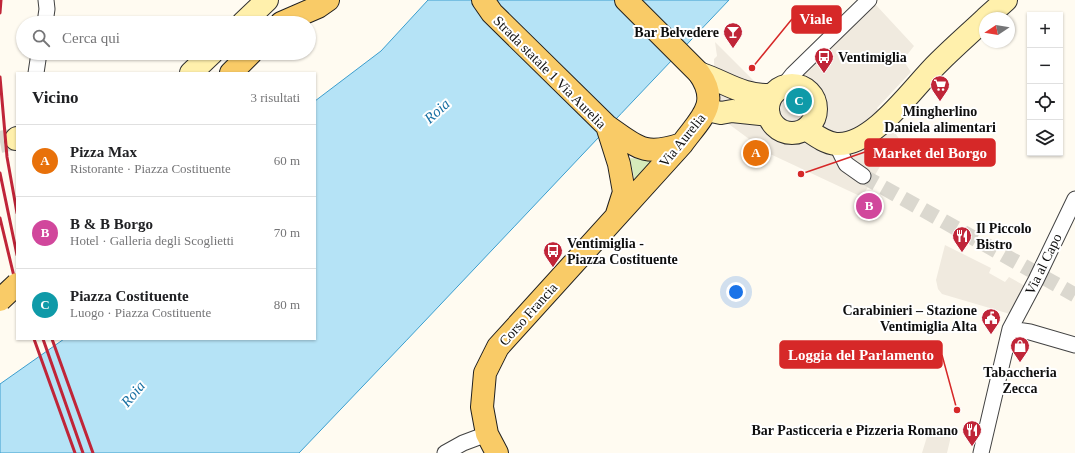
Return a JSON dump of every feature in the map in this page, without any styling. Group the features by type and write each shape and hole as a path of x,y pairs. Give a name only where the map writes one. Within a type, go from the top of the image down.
{"main road":[{"path":"250,16 267,0"},
{"path":"288,16 304,0"},
{"path":"297,16 318,7 328,0"},
{"name":"Strada statale 1 Via Aurelia","path":"473,0 487,6 607,126 619,164 624,192 617,215"},
{"path":"626,0 692,65 749,94 774,99"},
{"path":"993,12 1006,0"},
{"path":"806,129 822,139 836,144 853,140 875,129 903,102 937,64 979,25"},
{"path":"192,72 205,60"},
{"path":"232,72 244,60"},
{"name":"Via Aurelia","path":"617,215 682,144 707,110 709,95 706,83 692,65"},
{"path":"707,110 721,113 774,99 793,85 804,88 811,95 815,104 815,114 812,122 806,129 795,133 784,132 774,125 774,99"},
{"path":"607,126 638,147 662,150 682,144"},
{"name":"Corso Francia","path":"497,453 486,434 482,407 485,373 498,347 617,215"},
{"path":"0,300 16,285"}],"street":[{"path":"46,0 47,9 46,16"},
{"path":"774,99 793,74 869,0"},
{"path":"36,72 38,60"},
{"path":"836,144 846,164 863,176"},
{"name":"Via al Capo","path":"981,453 1010,329 1036,280 1075,198"},
{"path":"1010,329 1030,332 1075,345"},
{"path":"445,453 463,443 486,434"}],"green space":[{"path":"630,158 660,161 634,191 634,177"}],"shaded area":[{"path":"876,5 914,46 903,60 911,72 877,108 900,140 888,153 862,197 768,153 726,122 715,121 714,59 717,56 715,42 761,88 779,94 803,76"},
{"path":"945,245 991,268 989,273 1005,282 1009,277 1025,286 1010,314 942,294 938,289 936,280"},
{"path":"929,430 951,436 947,453 922,453"}],"water":[{"name":"Roia","path":"428,0 729,0 299,453 0,453 0,384 63,340 316,340 316,100 381,51"}],"tunnel":[{"path":"0,142 16,139"},
{"path":"863,176 1075,295"}],"railway":[{"path":"0,13 1,0"},
{"path":"0,77 7,157 16,207"},
{"path":"0,173 16,250"},
{"path":"0,218 16,285"},
{"path":"34,340 75,453"},
{"path":"43,340 83,453"},
{"path":"52,340 93,453"}],"place":[{"name":"Bar Belvedere","path":"733,49"},
{"name":"Viale","path":"752,68"},
{"name":"Ventimiglia","path":"824,74"},
{"name":"Piazza Costituente","path":"799,101"},
{"name":"Mingherlino Daniela alimentari","path":"940,102"},
{"name":"Pizza Max","path":"756,153"},
{"name":"Market del Borgo","path":"801,174"},
{"name":"B & B Borgo","path":"869,206"},
{"name":"Il Piccolo Bistro","path":"962,253"},
{"name":"Ventimiglia - Piazza Costituente","path":"553,268"},
{"name":"Carabinieri – Stazione Ventimiglia Alta","path":"991,335"},
{"name":"Tabaccheria Zecca","path":"1020,363"},
{"name":"Loggia del Parlamento","path":"957,410"},
{"name":"Bar Pasticceria e Pizzeria Romano","path":"972,447"}]}
